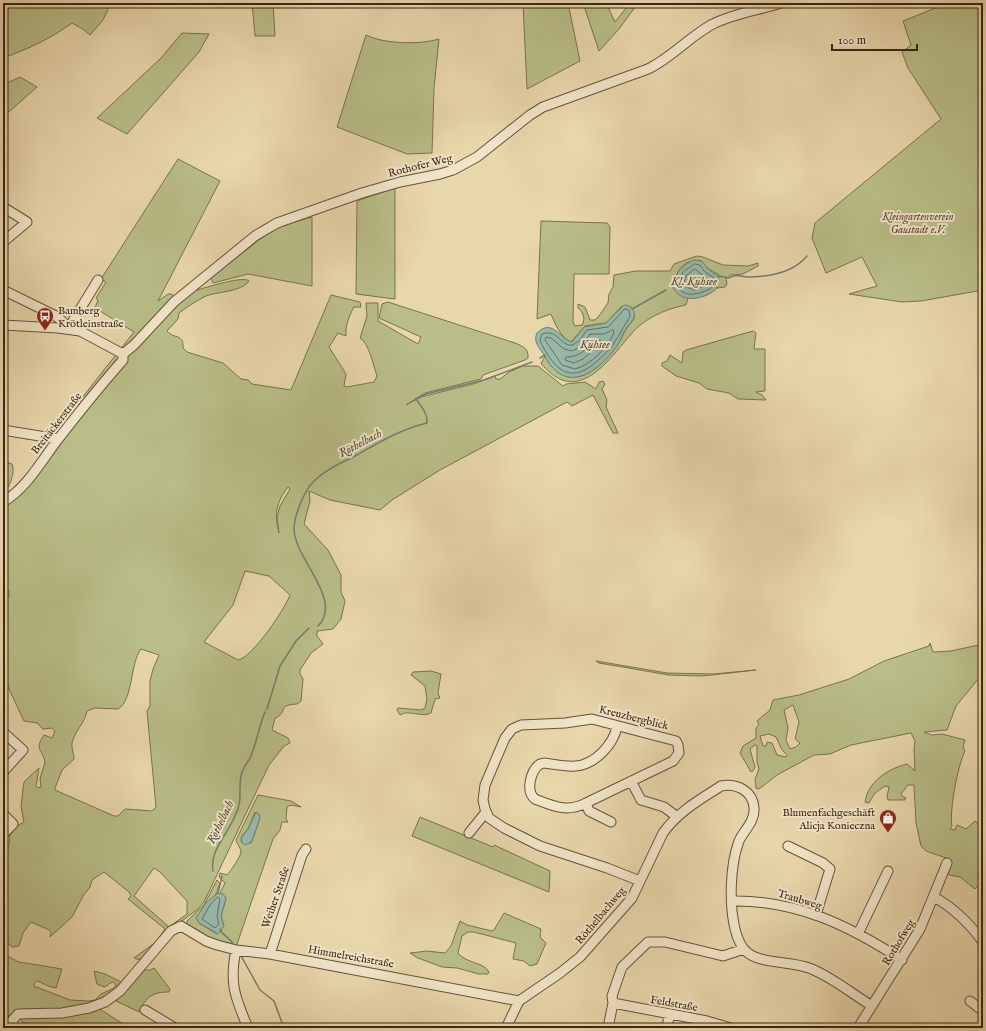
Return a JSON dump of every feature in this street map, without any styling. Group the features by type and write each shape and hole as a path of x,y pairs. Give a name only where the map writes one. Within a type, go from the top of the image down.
{"street":[{"name":"Rothofer Weg","path":"123,354 134,345 174,302 255,236 277,223 362,193 400,182 446,173 459,168 477,157 530,114 543,107 648,70 662,63 704,29 718,22 781,3"},
{"path":"3,207 27,221 27,224 3,242"},
{"path":"68,329 98,280"},
{"path":"3,290 56,316 68,329"},
{"path":"3,325 68,329 88,335 123,354"},
{"name":"Breitäckerstraße","path":"3,502 26,484 58,439 123,360 123,354"},
{"path":"3,430 58,439"},
{"name":"Kreuzbergblick","path":"486,812 483,800 485,785 505,738 514,727 525,724 565,723 592,719 676,741 679,748 679,755 673,761 631,781"},
{"path":"618,726 609,746 584,764 574,766 544,763 540,764 535,770 529,789 531,796 535,799 564,809 573,808 631,781 641,800 664,807 676,816"},
{"path":"3,732 23,750 3,772"},
{"name":"Röthelbachweg","path":"506,1028 519,1001 560,973 580,957 632,898 663,833 676,816 721,786 738,786 750,796 753,802 754,813 750,824 739,841 735,854 733,868 733,901"},
{"path":"586,803 589,811 611,822"},
{"path":"469,833 486,812 489,818 504,828 534,843 640,881"},
{"path":"3,814 13,824 3,834"},
{"path":"788,846 823,863 830,869 816,915"},
{"name":"Weiher Straße","path":"270,954 302,855 306,849"},
{"name":"Rothofweg","path":"858,1028 920,929 947,863"},
{"path":"858,934 888,871"},
{"path":"934,897 948,906 967,922 983,942"},
{"path":"733,901 735,928 744,949 755,957 798,964 811,968 872,1006"},
{"name":"Traubweg","path":"733,901 778,903 816,915 858,934 902,960"},
{"name":"Himmelreichstraße","path":"6,1023 21,1013 55,1014 98,1005 117,994 171,931 181,926 206,941 236,950 270,954 519,1001"},
{"path":"608,1028 613,1003 612,996 622,967 648,942 665,942 723,956 744,949"},
{"path":"236,950 232,969 233,983 248,1028"},
{"path":"970,1001 983,1011"},
{"name":"Feldstraße","path":"613,1003 731,1028"},
{"path":"145,1010 175,1028"},
{"path":"666,1028 670,1015"},
{"path":"6,1023 18,1028"}],"green space":[{"path":"3,3 111,3 103,20 90,35 72,23 39,43 3,58"},
{"path":"252,3 273,3 275,36 255,36"},
{"path":"523,3 568,3 580,61 527,89"},
{"path":"583,3 606,3 615,22 627,7 625,3 638,3 619,29 599,51"},
{"name":"Kleingartenverein Gaustadt e.V.","path":"948,3 983,3 983,290 921,301 902,302 849,294 877,286 862,257 826,273 812,238 815,223 941,119 908,68 902,52 911,45 903,21"},
{"path":"182,33 209,34 199,52 127,134 97,118 161,58"},
{"path":"366,35 382,40 402,43 439,39 434,88 432,153 407,154 337,127"},
{"path":"20,77 37,87 3,117 3,85"},
{"path":"178,159 220,181 158,301 168,294 172,294 174,298 225,282 236,280 249,281 246,285 235,290 206,296 179,313 178,319 167,331 182,340 183,348 187,352 223,363 241,379 248,380 252,384 291,390 331,295 360,302 361,307 354,307 352,310 347,325 346,336 338,333 329,347 346,374 344,386 347,387 374,382 377,376 372,360 366,344 360,338 367,316 366,303 378,303 378,321 418,344 421,337 379,318 382,304 388,302 515,343 524,348 528,355 528,358 525,360 483,375 481,379 425,393 406,405 421,397 473,384 495,376 496,379 500,379 509,372 523,366 538,366 563,386 566,384 585,382 596,389 599,382 603,381 605,384 602,389 607,400 606,407 618,433 613,433 593,395 572,406 567,402 440,470 392,500 380,510 330,500 309,491 310,501 304,524 328,550 341,575 341,592 345,601 341,619 333,629 317,631 317,636 323,644 311,653 300,670 300,674 303,679 301,701 297,704 285,707 279,716 275,718 272,730 288,738 290,743 284,746 269,765 204,902 198,909 171,929 141,960 134,958 156,942 165,929 128,899 131,896 129,892 104,872 92,880 90,887 83,896 72,917 50,937 51,932 49,930 31,922 23,933 19,946 12,947 3,939 3,875 8,868 5,854 9,845 10,835 17,826 24,822 21,806 24,782 39,768 36,786 38,788 41,787 40,778 45,763 39,744 44,735 52,738 55,731 52,728 43,729 37,723 24,721 9,689 3,670 3,597 9,597 9,591 3,590 3,505 86,407 77,404 134,332 95,308 98,300 96,298 106,282 101,279","holes":["288,487 290,489 280,506 277,517 279,533 276,514 284,493","245,571 269,576 290,595 267,632 251,651 238,660 204,642 233,605","141,649 159,655 150,681 150,706 147,711 156,807 152,811 125,809 118,816 114,816 55,790 55,788 62,770 74,759 72,747 73,739 84,720 87,711 95,708 118,709 123,705 129,690 137,655","154,868 160,872 187,901 187,914 169,927 134,896"]},
{"path":"395,188 395,299 356,294 357,201"},
{"path":"312,217 312,286 248,274 213,283 211,278 269,232 281,226"},
{"path":"541,221 607,223 610,227 609,274 574,274 573,322 575,326 582,325 584,320 583,313 578,308 578,304 585,307 590,320 595,320 599,316 608,303 609,294 613,287 614,275 636,271 670,271 674,264 697,256 723,265 748,266 758,263 758,266 743,274 730,275 726,279 727,284 725,287 717,288 716,284 719,275 707,268 701,261 688,262 683,265 677,274 675,286 676,292 688,298 686,305 661,312 644,322 594,373 583,379 572,382 552,375 541,364 545,356 554,368 563,375 573,377 583,376 602,363 610,354 633,321 634,314 631,307 622,306 606,323 585,326 571,342 561,334 551,314 537,319"},
{"path":"753,331 756,333 754,349 765,349 765,391 756,392 762,395 766,400 738,399 729,393 707,389 699,383 676,376 662,366 662,363 667,361 670,355 682,363 683,352 686,350"},
{"path":"3,461 12,464 13,471 10,484 3,495"},
{"path":"930,643 933,652 951,651 983,644 983,673 956,706 947,730 924,732 932,735 942,734 965,740 963,747 965,751 962,757 955,788 951,819 952,826 950,829 955,830 957,825 966,829 975,821 979,824 983,814 983,888 978,886 975,889 960,877 949,875 948,873 951,865 949,859 926,851 921,846 916,823 914,785 908,785 901,794 906,798 905,800 888,800 887,797 889,787 885,786 875,793 869,803 865,802 870,788 874,783 892,769 907,764 915,771 915,741 911,733 851,745 830,754 814,755 777,775 759,789 756,788 755,779 759,769 757,762 757,746 755,745 750,749 755,767 751,772 740,753 743,746 756,738 756,728 759,724 757,721 770,710 773,700 799,695 849,679 884,661 929,646","holes":["793,705 799,722 795,739 800,743 796,747 790,749 786,740 788,728 784,710","769,734 776,737 782,750 787,755 786,757 777,755 772,743 767,742 766,746 763,746 760,736"]},
{"path":"596,661 667,673 713,674 756,670 702,676 669,675 599,663"},
{"path":"431,671 441,674 438,693 440,698 435,699 431,713 423,715 404,713 400,715 397,710 398,708 421,710 425,708 427,699 425,686 411,675 413,672"},
{"path":"258,795 291,801 301,807 291,805 287,807 286,819 288,822 282,822 280,830 273,839 236,947 216,943 187,926 187,921 204,905 217,880 220,884 217,892 202,910 199,923 217,934 224,926 221,916 226,898 220,893 225,883 219,877 220,873 227,875 240,856 241,851 236,840","holes":["255,812 260,818 251,843 241,842 242,836 248,829"]},
{"path":"420,817 493,847 494,845 550,871 549,892 412,836"},
{"path":"504,913 541,929 540,937 546,943 537,964 530,966 524,961 513,959 516,943 474,932 468,932 462,936 458,953 465,959 483,966 489,972 488,974 479,974 457,968 442,967 418,958 410,953 427,951 445,953 451,946 460,921 467,925 492,931"},
{"path":"3,954 19,962 62,969 56,988 38,981 34,983 34,986 70,1000 95,1000 101,994 114,988 116,984 113,982 104,987 97,984 94,971 105,974 121,982 98,1008 128,1027 38,1028 23,1022 14,1014 8,1016 3,1014"},
{"path":"154,968 170,989 169,992 158,993 150,996 139,1012 116,1001 144,970"}],"water":[{"name":"Kl. Kühsee","path":"694,260 702,261 707,268 719,277 716,284 717,288 713,292 701,297 687,298 676,293 673,287 679,270"},
{"name":"Kühsee","path":"624,305 631,307 634,311 633,320 610,355 593,370 584,375 574,377 564,376 555,370 537,344 537,333 548,328 556,331 568,341 572,342 584,327 606,323"},
{"path":"256,812 259,814 260,818 252,841 246,845 242,843 241,838 248,829"},
{"path":"218,893 223,894 226,898 221,916 224,926 218,934 199,923 196,918 206,903"}],"waterway":[{"name":"Röthelbach","path":"718,276 729,278 735,276 747,277 772,275 795,266 807,256"},
{"name":"Röthelbach","path":"632,309 666,290"},
{"name":"Röthelbach","path":"540,358 545,355"},
{"name":"Röthelbach","path":"318,626 324,616 325,604 322,592 316,579 301,553 294,529 300,504 310,485 328,470 381,441 408,429 427,423 425,413 416,399 426,394 484,380 532,362"},
{"name":"Röthelbach","path":"267,709 280,666 296,641 309,628"},
{"name":"Röthelbach","path":"213,871 216,850 238,810 242,772 251,756 265,712"},
{"name":"Röthelbach","path":"218,893 222,876"},
{"path":"220,929 233,944"},
{"path":"240,954 260,990 274,1001 284,1028"}],"place":[{"name":"Bamberg Krötleinstraße","path":"45,331"},
{"name":"Blumenfachgeschäft Alicja Konieczna","path":"888,833"}]}
